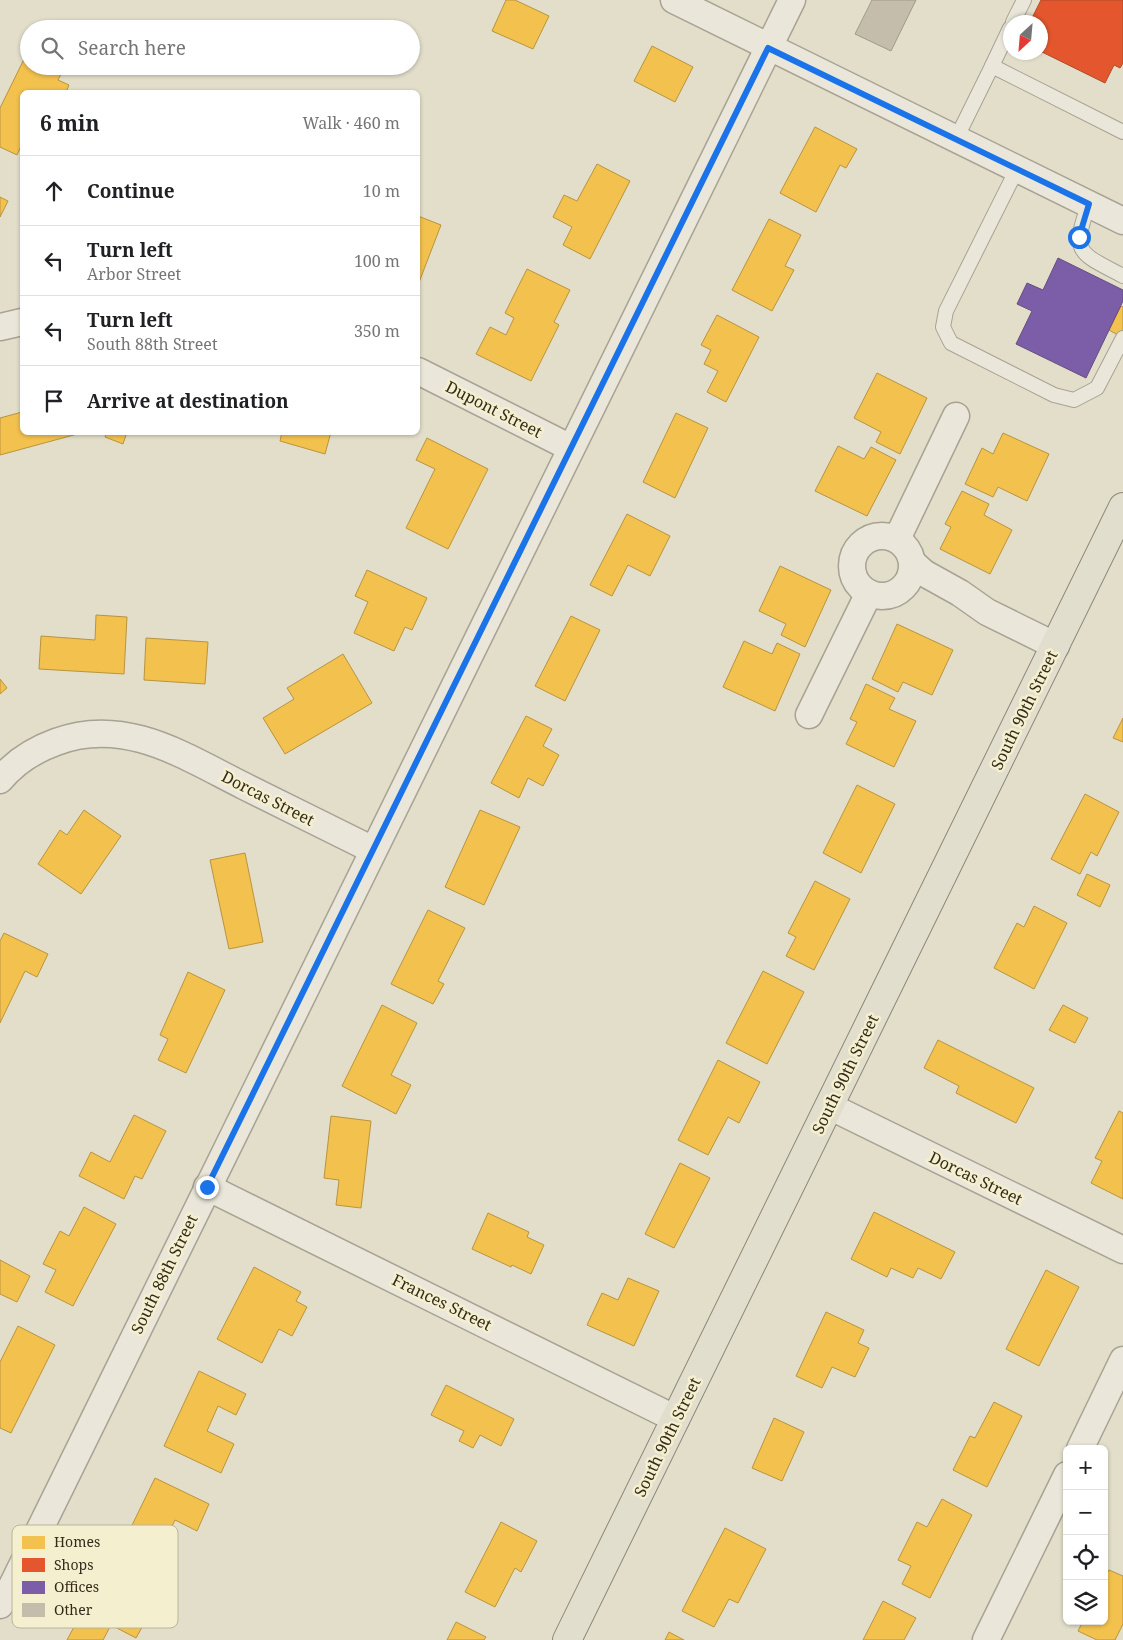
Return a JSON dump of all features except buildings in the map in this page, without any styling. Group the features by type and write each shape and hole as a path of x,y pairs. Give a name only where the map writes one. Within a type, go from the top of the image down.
{"main road":[{"name":"South 90th Street","path":"567,1640 1123,508"}],"street":[{"path":"674,0 768,48 1123,220"},
{"name":"South 88th Street","path":"42,1525 792,0"},
{"path":"0,327 20,322"},
{"name":"Dupont Street","path":"420,372 571,448"},
{"path":"897,539 956,416"},
{"path":"913,563 911,575 902,589 886,596 869,593 860,586 854,577 852,564 855,552 863,542 873,537 885,536 897,539 909,552 913,563 924,573 960,593 987,612 1056,646"},
{"path":"902,589 928,596 954,608 987,612"},
{"path":"809,715 869,593"},
{"name":"Dorcas Street","path":"0,780 25,757 40,748 69,737 103,732 120,733 163,745 373,850"},
{"name":"Dorcas Street","path":"829,1106 1123,1250"},
{"name":"Frances Street","path":"207,1187 676,1419"},
{"path":"1082,1445 1123,1360"},
{"path":"986,1640 1063,1483"},
{"name":"South 88th Street","path":"0,1605 12,1586"}],"lane":[{"path":"1016,15 1024,0"},
{"path":"956,139 1003,43"},
{"path":"992,66 1123,132"},
{"path":"1017,169 946,312 943,327 951,344 1054,395 1074,400 1097,388 1123,338"},
{"path":"1089,204 1079,237 1080,248 1086,256 1123,276"}],"route":[{"path":"207,1187 768,48 1089,204 1079,237"}]}
